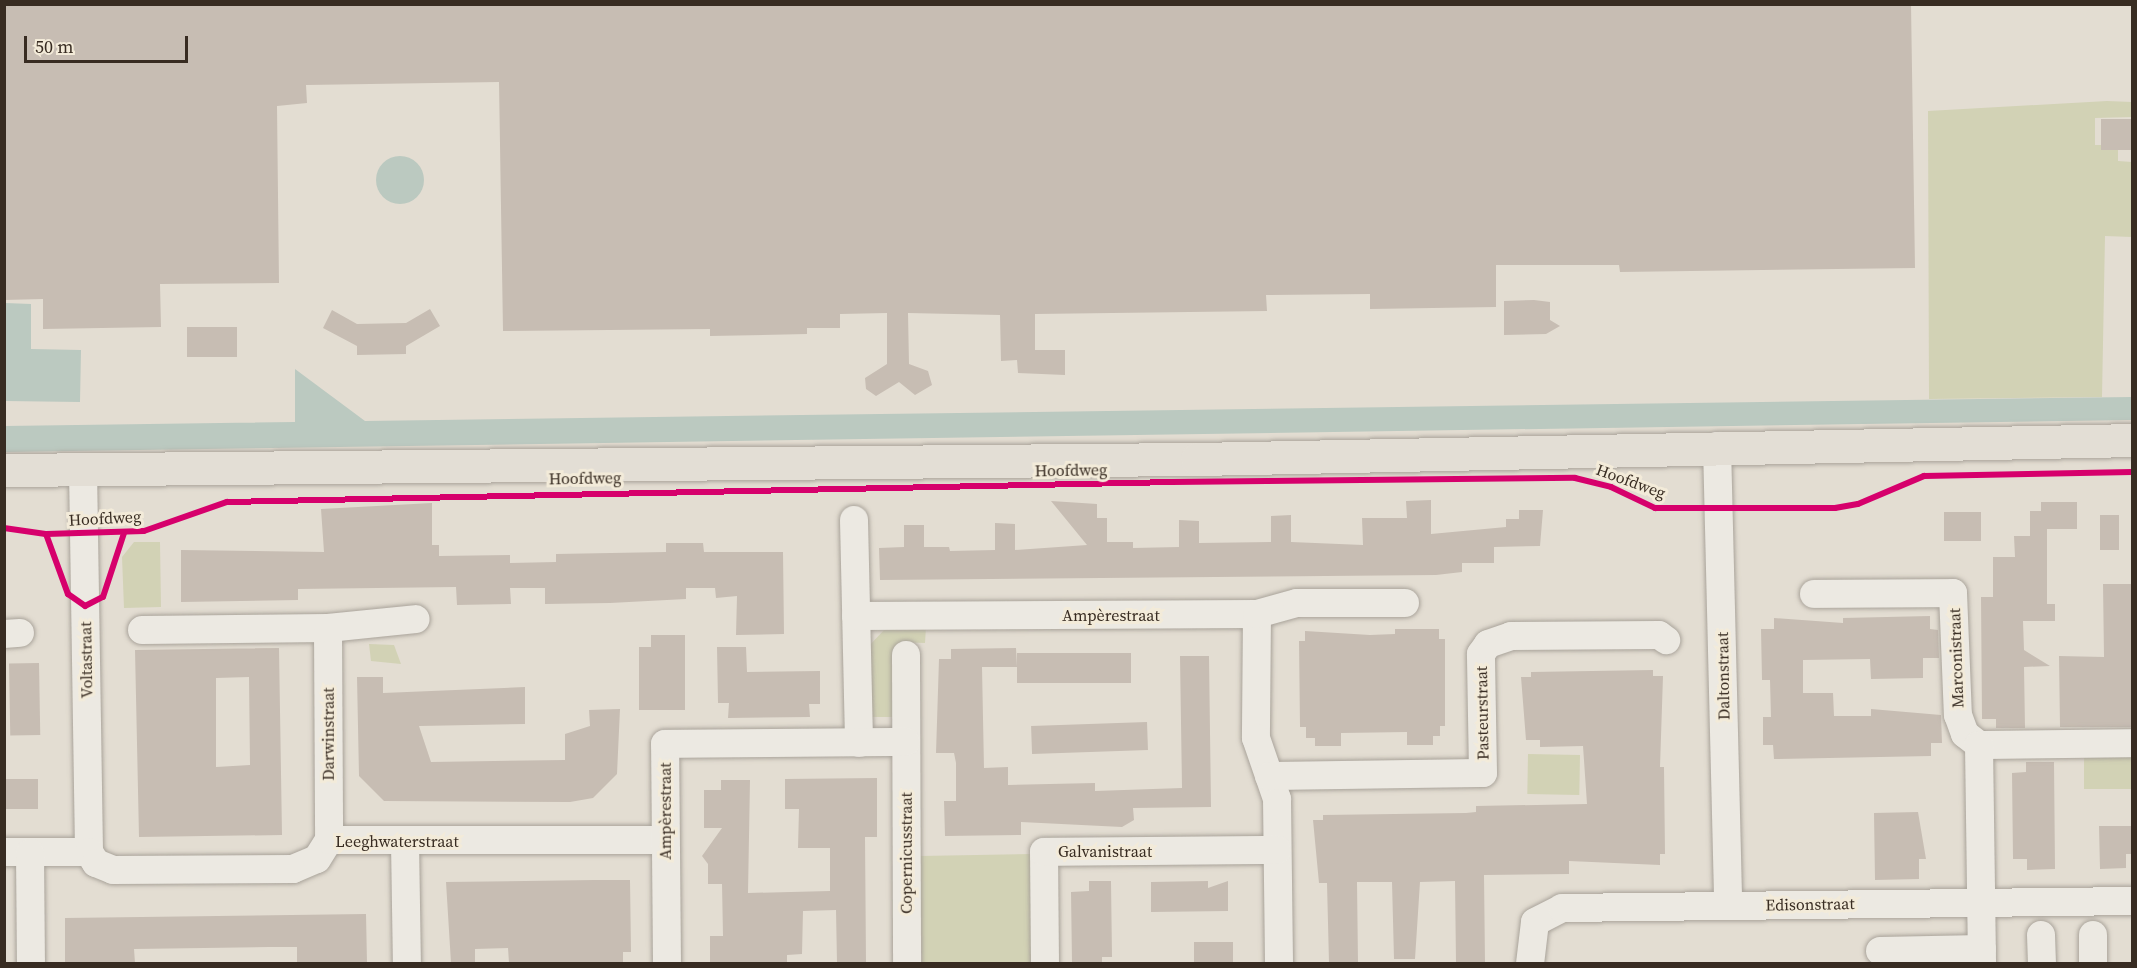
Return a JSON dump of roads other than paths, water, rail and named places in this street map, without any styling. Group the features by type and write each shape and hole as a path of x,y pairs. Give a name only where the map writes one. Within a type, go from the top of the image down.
{"main road":[{"name":"Hoofdweg","path":"1717,456 2133,440"},
{"name":"Hoofdweg","path":"4,489 83,478 344,465 400,470 1480,454 2133,460"},
{"name":"Hoofdweg","path":"4,470 83,478"}],"street":[{"name":"Daltonstraat","path":"1717,456 1728,906"},
{"name":"Voltastraat","path":"83,478 89,852"},
{"path":"855,520 859,742"},
{"name":"Marconistraat","path":"1814,594 1953,593 1958,715 1965,734 1979,745"},
{"name":"Ampèrestraat","path":"856,616 1257,614 1298,603 1405,603"},
{"path":"1257,614 1256,738 1277,799 1279,963"},
{"path":"142,630 328,628 416,619"},
{"name":"Darwinstraat","path":"328,628 329,840"},
{"name":"Pasteurstraat","path":"1269,777 1482,773 1481,654 1488,644 1511,636 1666,640"},
{"path":"906,655 906,742"},
{"name":"Ampèrestraat","path":"667,963 665,744 906,742"},
{"name":"Copernicusstraat","path":"906,742 907,963"},
{"path":"1880,951 1982,956 1979,745 2133,743"},
{"name":"Leeghwaterstraat","path":"89,852 96,863 113,870 292,869 316,860 329,840 405,842 665,840"},
{"path":"405,842 407,963"},
{"name":"Galvanistraat","path":"1045,963 1044,852 1277,850"},
{"path":"31,963 17,852 89,852"},
{"name":"Edisonstraat","path":"1530,963 1531,930 1550,910 2133,901"},
{"path":"2042,935 2042,963"},
{"path":"2093,935 2093,963"}]}
